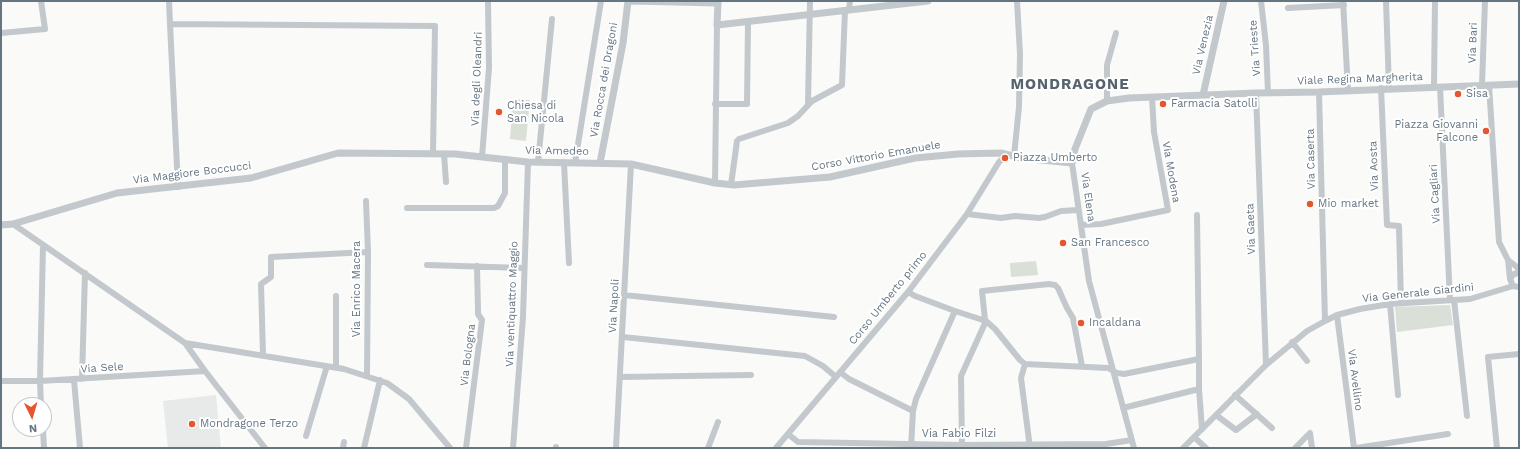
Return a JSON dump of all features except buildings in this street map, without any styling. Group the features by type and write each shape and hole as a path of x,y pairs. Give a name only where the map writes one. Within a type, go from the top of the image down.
{"street":[{"path":"1,33 45,29 41,1"},
{"path":"169,1 178,187"},
{"name":"Via degli Oleandri","path":"482,157 489,68 488,1"},
{"path":"575,163 602,1"},
{"name":"Via Rocca dei Dragoni","path":"600,163 621,58 628,1"},
{"path":"631,1 718,2 715,104 715,183"},
{"path":"808,104 810,1"},
{"path":"731,185 737,141 788,123 798,116 808,104 819,96 842,86 847,10 850,1"},
{"path":"717,25 928,1"},
{"path":"1010,156 1019,107 1020,54 1017,1"},
{"name":"Via Venezia","path":"1203,95 1224,1"},
{"name":"Via Trieste","path":"1261,1 1266,45 1268,93"},
{"path":"1386,1 1389,88"},
{"name":"Via Cagliari","path":"1435,1 1437,87 1452,300 1467,416"},
{"name":"Via Bari","path":"1485,1 1485,85 1499,242 1508,260"},
{"path":"1288,8 1304,4 1344,3 1348,90"},
{"path":"538,162 552,19"},
{"path":"715,104 747,104 748,22"},
{"path":"170,24 435,26 433,154"},
{"path":"1107,101 1107,66 1116,33"},
{"name":"Viale Regina Margherita","path":"1203,95 1519,84"},
{"name":"Via Aosta","path":"1381,88 1387,225 1398,226 1401,303"},
{"name":"Via Caserta","path":"1319,92 1325,321"},
{"name":"Via Gaeta","path":"1256,93 1266,365"},
{"name":"Via Elena","path":"1134,448 1089,281 1072,163 1075,148 1091,109 1107,101 1129,98 1203,95"},
{"name":"Via Modena","path":"1081,225 1101,224 1168,210 1154,132 1152,97"},
{"name":"Via Maggiore Boccucci","path":"1,225 12,224 117,193 250,178 338,153 444,154 482,157"},
{"name":"Corso Vittorio Emanuele","path":"631,164 715,183 731,185 830,177 916,158 933,156 1001,153 1010,156 1072,163"},
{"path":"444,154 446,182"},
{"name":"Corso Umberto primo","path":"776,448 908,292 967,214 999,162 1010,156"},
{"name":"Via Amedeo","path":"482,157 528,162 631,164"},
{"path":"407,208 494,208 498,206 504,193 505,160"},
{"name":"Via ventiquattro Maggio","path":"513,448 523,318 528,162"},
{"path":"564,163 569,263"},
{"name":"Via Napoli","path":"616,448 631,164"},
{"name":"Via Enrico Macera","path":"366,202 368,252 367,376"},
{"path":"967,214 1001,218 1015,216 1039,218 1061,211 1078,210"},
{"path":"1197,215 1199,388 1202,429"},
{"path":"12,224 185,343 265,448"},
{"path":"41,397 42,245"},
{"path":"263,355 261,284 272,276 271,257 368,252"},
{"path":"1508,260 1517,267 1519,272 1514,274 1510,279"},
{"path":"1508,260 1510,279 1517,287"},
{"path":"426,265 524,268"},
{"name":"Via Bologna","path":"466,448 482,320 478,314 477,266"},
{"path":"82,379 85,273"},
{"path":"962,447 961,376 985,320 982,291 1049,284 1058,288 1073,318 1082,366"},
{"name":"Via Generale Giardini","path":"1183,448 1235,395 1292,342 1308,331 1337,315 1360,308 1390,304 1470,299 1517,287"},
{"path":"908,292 955,311 985,320 995,329 1025,364 1108,368 1118,374 1124,374 1199,358"},
{"path":"624,295 834,317"},
{"path":"336,296 336,367"},
{"path":"1390,304 1398,395"},
{"path":"911,446 913,410 916,399 955,311"},
{"name":"Via Avellino","path":"1337,315 1355,448"},
{"path":"623,337 805,356 838,374 913,410"},
{"path":"1292,342 1307,361"},
{"path":"185,343 336,367 380,380 387,383 409,399 450,448"},
{"path":"1497,448 1488,357 1519,354"},
{"path":"1025,364 1021,378 1030,446"},
{"path":"306,436 327,366"},
{"name":"Via Sele","path":"1,381 40,382 205,371"},
{"path":"620,377 751,375"},
{"path":"74,380 80,448"},
{"path":"364,448 380,380"},
{"path":"1123,408 1199,388"},
{"path":"1235,395 1272,428"},
{"path":"1216,415 1236,430 1257,414"},
{"path":"708,448 718,422"},
{"path":"1295,448 1310,433 1312,448"},
{"name":"Via Fabio Filzi","path":"788,434 798,442 840,445 962,447 1030,446 1106,444 1132,440"},
{"path":"1355,448 1448,434"},
{"path":"43,437 44,448"},
{"path":"1194,437 1206,448"}],"shaded area":[{"path":"513,99 530,100 526,141 510,139"},
{"path":"1036,261 1038,275 1011,277 1010,263"},
{"path":"1450,305 1453,325 1397,332 1395,307"},
{"name":"Mondragone Terzo","path":"216,395 221,448 168,448 163,401"}],"place":[{"name":"Sisa","path":"1458,94"},
{"name":"Farmacia Satolli","path":"1163,104"},
{"name":"Chiesa di San Nicola","path":"499,112"},
{"name":"Piazza Giovanni Falcone","path":"1486,131"},
{"name":"Piazza Umberto","path":"1005,158"},
{"name":"Mio market","path":"1310,204"},
{"name":"San Francesco","path":"1063,243"},
{"name":"Incaldana","path":"1081,323"},
{"name":"Mondragone Terzo","path":"192,424"}],"district":[{"name":"MONDRAGONE","path":"1070,85"}]}
